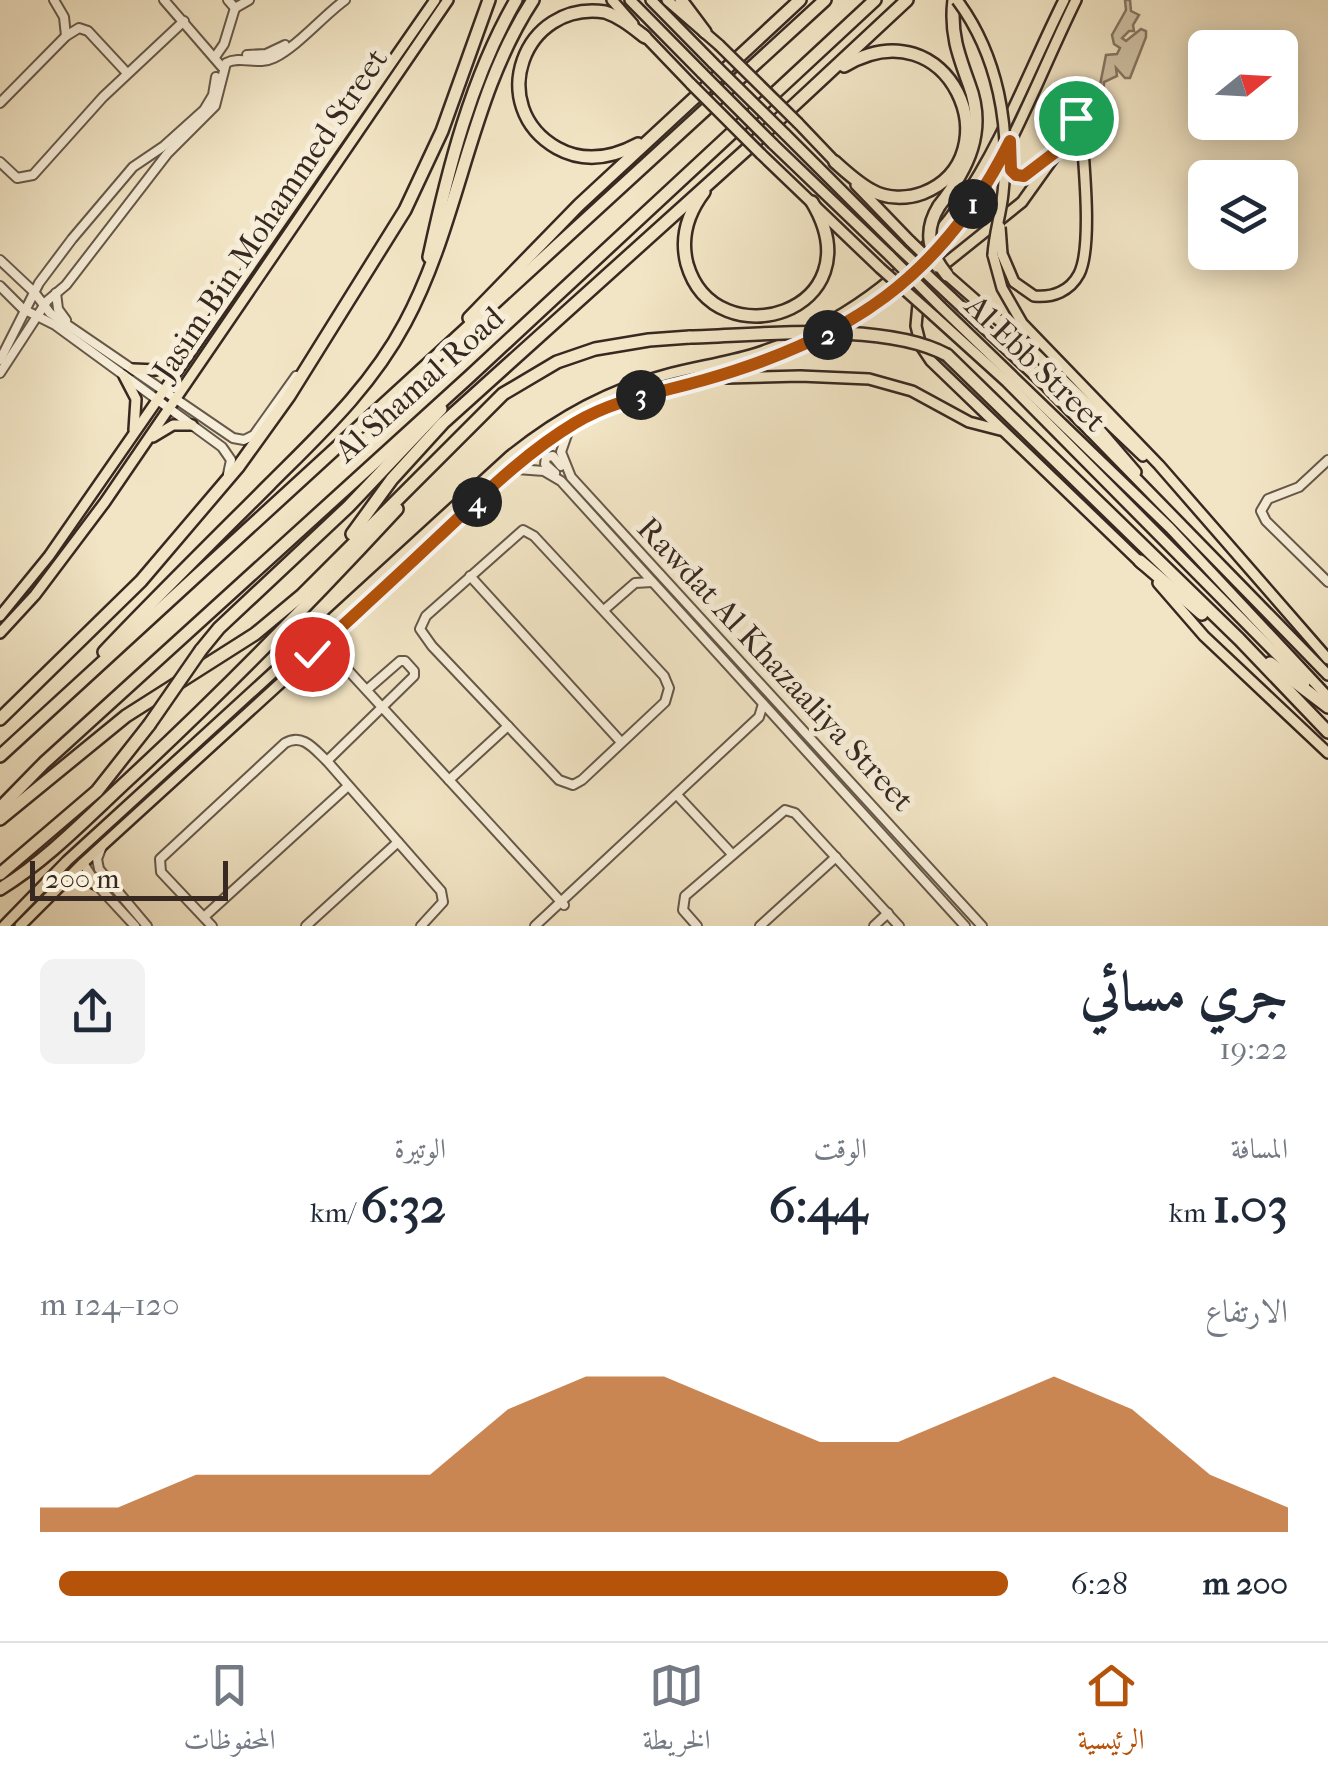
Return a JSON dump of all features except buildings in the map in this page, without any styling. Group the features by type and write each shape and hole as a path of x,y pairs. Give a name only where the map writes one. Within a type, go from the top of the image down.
{"highway":[{"path":"0,719 141,581 280,408 386,244 422,175 489,0"},
{"path":"422,285 465,120 491,49 516,0"},
{"path":"38,720 348,406 396,340 442,240 501,59 533,0"},
{"path":"680,0 705,32"},
{"path":"762,34 787,0"},
{"path":"448,346 491,294 650,137 800,0"},
{"name":"Al Shamal Road","path":"0,756 824,0"},
{"name":"Al Shamal Road","path":"0,808 874,0"},
{"path":"302,595 392,479 443,423 907,0"},
{"path":"947,275 930,246 930,224 968,164 976,128 974,97 953,36 956,0"},
{"path":"644,36 617,17 600,11 578,10 557,16 540,28 528,44 520,65 518,89 531,125 547,142 565,152 602,157 634,147 650,137"},
{"path":"816,85 864,55 898,50 924,58 940,70 954,84 964,106 966,134 960,157 947,177 928,191 902,197 878,194 834,162"},
{"path":"716,178 690,213 685,234 686,256 692,277 705,294 742,315 770,316 788,310 807,300 820,282 829,245 812,202"},
{"path":"0,819 116,723 255,634 302,595 503,394 557,362 622,343 690,338 868,334 916,341 947,355 1239,639 1328,732"},
{"path":"0,874 97,791 219,628 394,459 434,418 458,386"},
{"path":"0,889 53,848 238,675 444,454"},
{"path":"1140,561 1256,658"},
{"path":"1239,639 1328,706"}],"main road":[{"name":"Jasim Bin Mohammed Street","path":"0,616 49,556 434,0"},
{"name":"Jasim Bin Mohammed Street","path":"138,454 448,0"},
{"path":"612,0 761,154 1020,395 1328,706"},
{"name":"Al Ebb Street","path":"630,0 1170,528 1328,697"},
{"name":"Al Ebb Street","path":"650,0 900,249 998,338 1328,676"},
{"path":"666,0 719,45 798,123 910,241 1112,429 1158,465"},
{"path":"956,0 983,44 1001,104 1006,161 997,255 1002,288 1022,323 1158,465 1328,659"},
{"path":"4,926 67,861 510,456 546,428 590,402 633,384 769,349 834,319 888,282 934,237 966,196 1064,0"},
{"path":"20,926 83,863 512,470 571,425 634,398 788,353 848,324 916,272 954,230 992,176 1076,0"},
{"path":"997,255 1014,282 1034,296 1052,296 1066,290 1081,270 1085,248 1080,109 1067,138 1012,212 934,274 916,314 918,337 926,355 1140,561 1204,636 1328,753"},
{"path":"1010,141 1010,166 1019,176 1028,174 1054,154"},
{"path":"134,369 156,370 188,354"},
{"path":"124,376 136,399 134,432"},
{"path":"700,381 745,376 869,378 912,391 969,422 1003,430"},
{"path":"1059,377 1065,390 1153,496"},
{"path":"0,633 44,584 138,454 164,428 192,425"},
{"path":"83,863 87,850 171,767"},
{"path":"64,882 82,876 97,885"}],"street":[{"path":"164,0 219,63"},
{"path":"228,0 235,8"},
{"path":"0,373 44,307 158,158 207,105 235,8 248,0"},
{"path":"219,63 235,54 258,59 278,56 342,0"},
{"path":"55,1 64,17 66,36"},
{"path":"0,162 17,178 30,177 127,73 184,21"},
{"path":"0,102 66,36 83,28 127,73"},
{"path":"0,360 34,292 72,238 140,161 158,158"},
{"path":"0,260 44,307 229,437 247,439 256,432 328,336"},
{"path":"0,286 26,311 56,324 228,452 231,468 224,482"},
{"path":"56,294 58,309 72,328"},
{"path":"568,481 561,452 571,425"},
{"path":"1327,578 1266,521 1261,511 1268,498 1299,487 1328,460"},
{"name":"Rawdat Al Khazaaliya Street","path":"512,470 544,471 568,481 982,926"},
{"name":"Rawdat Al Khazaaliya Street","path":"568,481 635,564 966,926"},
{"path":"527,531 604,610 664,676 669,688 665,702 578,783 568,785 559,780 420,629 426,616 516,534 527,531"},
{"path":"632,584 635,564"},
{"path":"470,576 621,742"},
{"path":"604,610 632,584 641,580 652,582"},
{"path":"333,634 338,654 383,706"},
{"path":"312,654 335,656 564,902"},
{"path":"327,761 414,676 405,660 400,660 369,688"},
{"path":"678,797 759,717 763,704"},
{"path":"538,926 761,720 774,717"},
{"path":"450,779 508,726"},
{"path":"212,926 162,872 159,862 289,740 306,742 327,761 443,895 440,907 421,926"},
{"path":"204,918 348,786"},
{"path":"678,797 732,854"},
{"path":"697,926 683,910 685,896 780,812 788,810 899,926"},
{"path":"306,926 398,842"},
{"path":"102,846 97,859 99,869 147,926"},
{"path":"760,926 836,858"},
{"path":"83,863 97,885 135,926"},
{"path":"874,926 888,913"}],"shaded area":[{"path":"1125,0 1130,0 1131,11 1139,15 1134,31 1122,38 1126,41 1141,29 1146,31 1146,37 1130,78 1116,68 1117,76 1104,82 1103,98 1097,100 1106,55 1117,54 1120,48 1114,44 1112,35 1126,10"}],"route":[{"path":"312,654 512,470 571,425 652,391 700,381 788,353 858,318 904,282 942,244 992,176 1010,141 1011,170 1024,176 1062,147 1076,118"}]}
